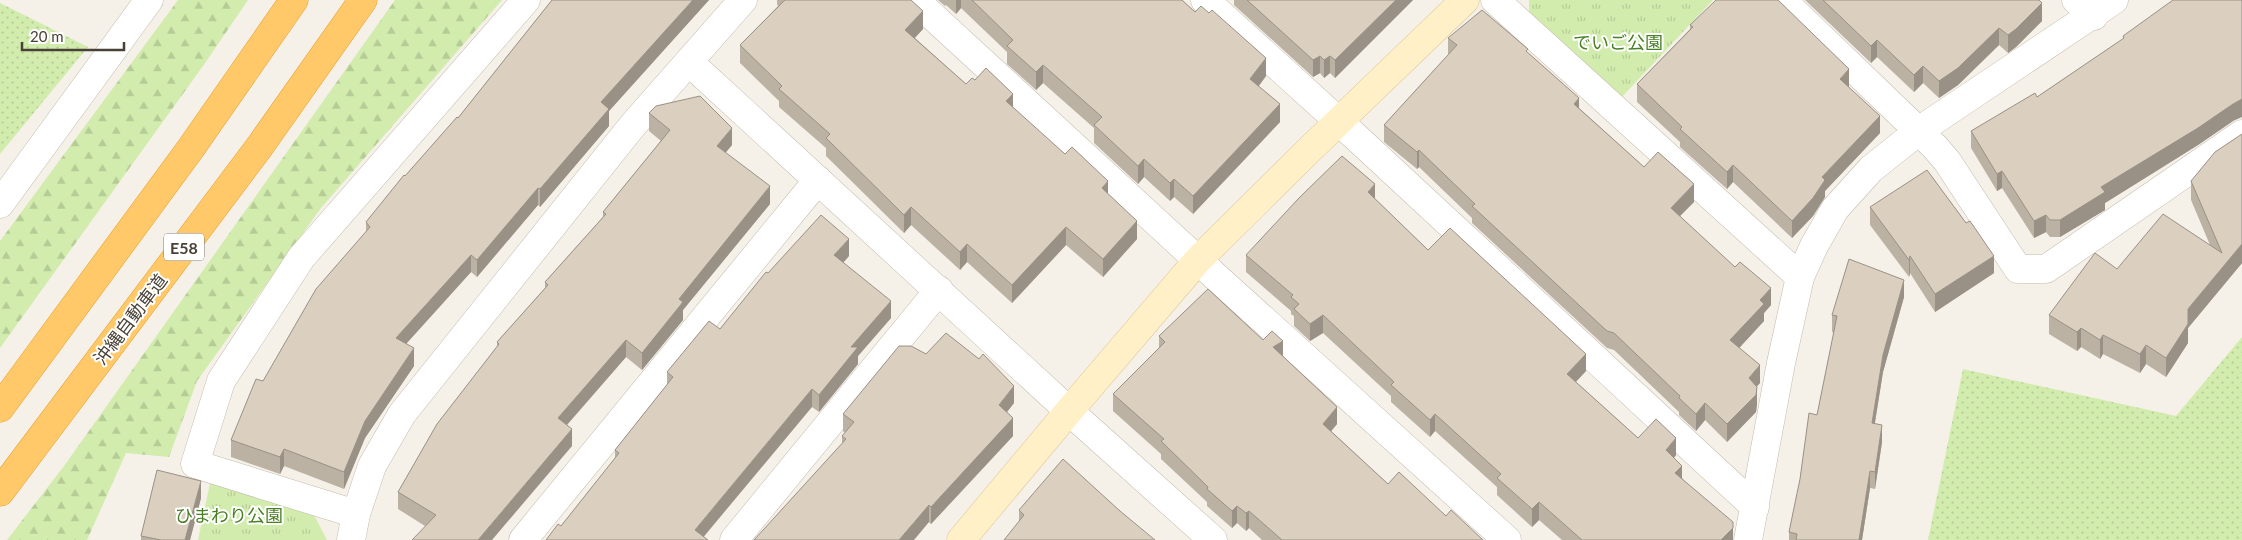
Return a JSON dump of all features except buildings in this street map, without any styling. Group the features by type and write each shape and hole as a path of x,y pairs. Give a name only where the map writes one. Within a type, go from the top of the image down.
{"highway":[{"path":"0,408 191,148 294,0"},
{"name":"沖縄自動車道","path":"0,492 254,154 363,0"}],"street":[{"path":"0,204 149,0"},
{"path":"526,0 301,258 221,381 195,464 354,527 372,466 402,414 633,125 743,0"},
{"path":"915,0 1507,540"},
{"path":"1205,0 1340,122 1755,507"},
{"path":"961,540 1068,410 1198,260 1465,0"},
{"path":"1495,0 1800,277"},
{"path":"1782,0 1920,130 1947,161 2018,269 2046,269 2242,134"},
{"path":"1748,540 1780,362 1800,277 1814,246 1835,209 1871,169 1920,130 2095,5"},
{"path":"689,62 939,290 1202,537"},
{"path":"523,540 818,180"},
{"path":"734,540 939,290"}],"green space":[{"path":"178,0 248,0 203,66 0,348 0,241"},
{"path":"395,0 502,0 321,208 197,381 169,457 126,453 87,540 7,540 64,466"},
{"name":"でいご公園","path":"1529,0 1713,0 1620,99 1529,18"},
{"path":"0,3 88,47 0,154"},
{"path":"2242,337 2242,540 1928,540 1963,369 2176,416"},
{"name":"ひまわり公園","path":"210,483 314,515 327,540 198,540"}]}
